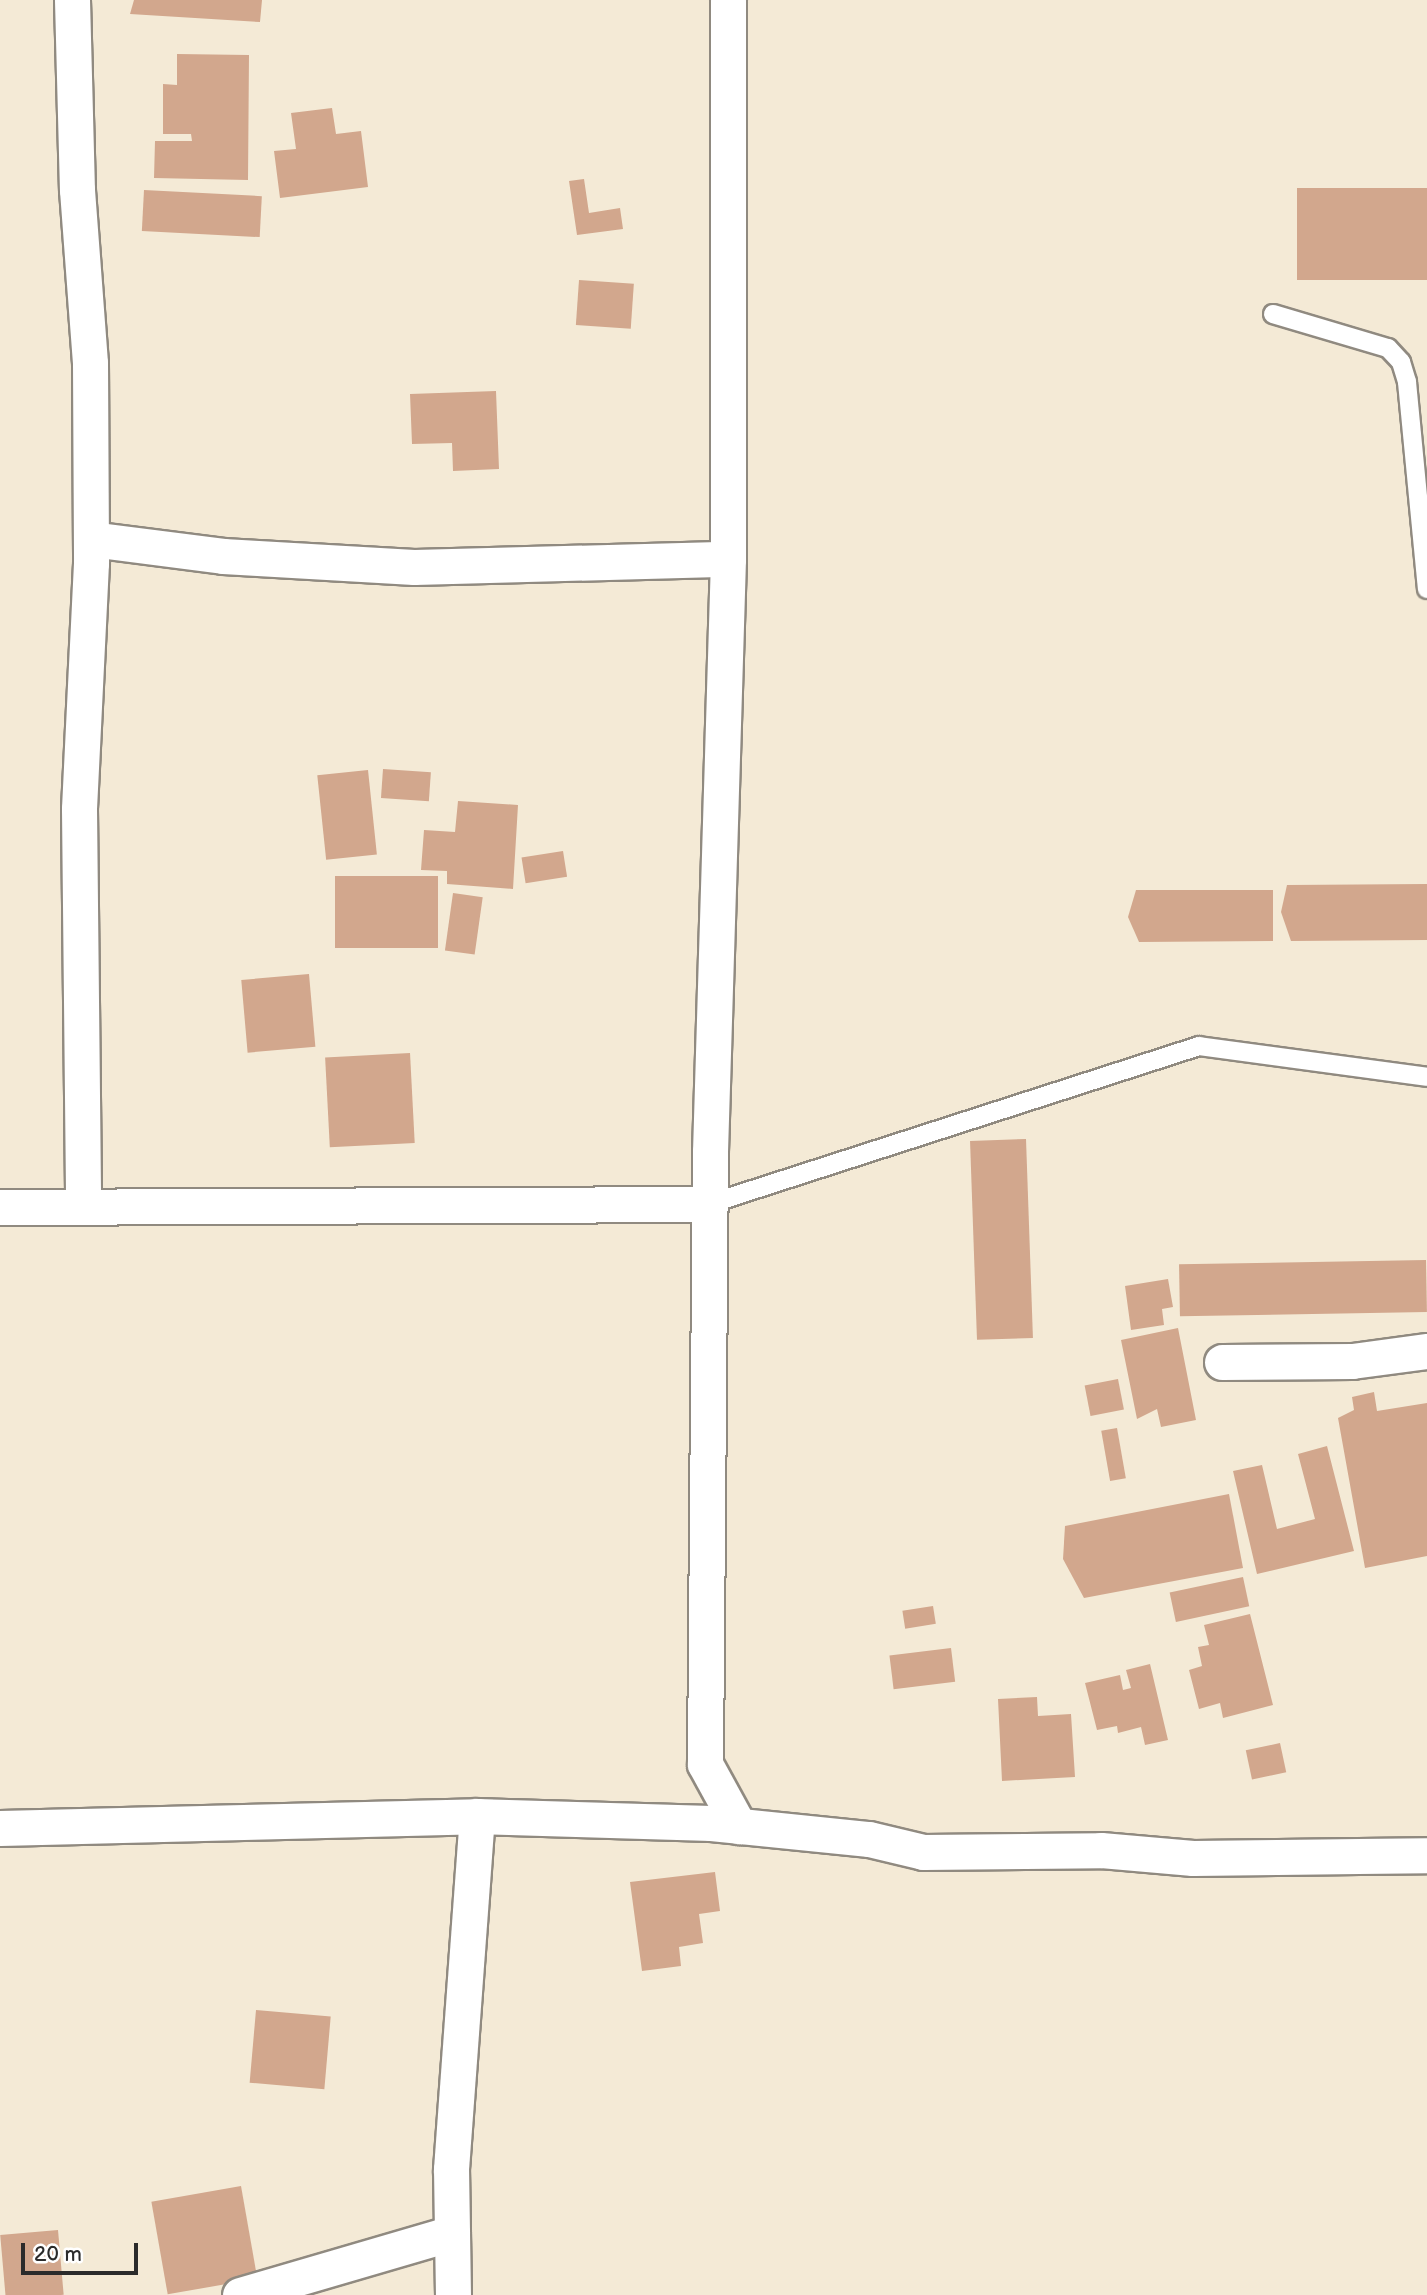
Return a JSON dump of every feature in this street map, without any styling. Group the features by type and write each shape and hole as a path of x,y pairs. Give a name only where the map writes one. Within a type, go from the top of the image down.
{"street":[{"path":"72,0 77,190 90,363 90,539 79,809 83,1205"},
{"path":"728,0 728,559 709,1204 705,1763 739,1826"},
{"path":"90,539 223,556 414,567 728,559"},
{"path":"0,1207 709,1204"},
{"path":"1222,1362 1352,1361 1427,1351"},
{"path":"453,2295 451,2169 477,1816"},
{"path":"0,1828 477,1816 739,1826 869,1839 923,1852 1101,1850 1193,1858 1427,1855"},
{"path":"240,2295 452,2233"}],"lane":[{"path":"1273,314 1388,348 1401,362 1407,382 1427,589"},
{"path":"709,1204 1199,1046 1427,1077"}],"building":[{"path":"134,0 262,0 260,22 130,14"},
{"path":"177,54 249,55 248,180 154,178 155,141 192,141 191,134 163,134 163,84 177,85"},
{"path":"332,108 336,134 361,131 368,187 280,198 274,151 296,149 291,113"},
{"path":"584,179 589,213 620,208 623,229 577,235 569,181"},
{"path":"1297,188 1427,188 1427,280 1297,280"},
{"path":"144,190 262,196 260,237 142,231"},
{"path":"579,280 634,284 631,329 576,325"},
{"path":"496,391 499,469 453,471 452,443 412,444 410,394"},
{"path":"383,769 431,772 429,801 381,798"},
{"path":"368,770 377,855 326,860 317,775"},
{"path":"458,801 518,805 513,889 447,884 447,871 421,870 424,830 455,832"},
{"path":"563,851 567,877 526,883 522,858"},
{"path":"335,876 438,876 438,948 335,948"},
{"path":"1427,884 1427,940 1291,941 1281,912 1287,885"},
{"path":"1136,890 1273,890 1273,941 1139,942 1128,917"},
{"path":"453,893 483,897 475,955 445,950"},
{"path":"309,974 315,1047 248,1053 241,980"},
{"path":"410,1053 415,1143 330,1147 325,1057"},
{"path":"1026,1139 1033,1338 977,1340 970,1141"},
{"path":"1426,1260 1427,1312 1180,1316 1179,1264"},
{"path":"1168,1279 1173,1307 1162,1309 1164,1325 1131,1330 1125,1286"},
{"path":"1178,1328 1196,1420 1161,1427 1157,1409 1137,1419 1121,1340"},
{"path":"1118,1379 1124,1409 1091,1416 1085,1385"},
{"path":"1374,1392 1377,1411 1427,1403 1427,1556 1365,1568 1338,1418 1354,1410 1352,1397"},
{"path":"1117,1428 1126,1478 1110,1481 1101,1431"},
{"path":"1327,1446 1354,1551 1257,1574 1233,1471 1262,1465 1277,1529 1315,1519 1298,1454"},
{"path":"1229,1494 1243,1568 1084,1598 1063,1559 1065,1526"},
{"path":"1243,1577 1249,1606 1176,1622 1170,1593"},
{"path":"933,1606 936,1624 905,1629 902,1611"},
{"path":"1250,1614 1273,1705 1223,1718 1220,1703 1199,1709 1189,1670 1202,1666 1198,1647 1209,1645 1204,1625"},
{"path":"951,1648 955,1682 894,1689 889,1656"},
{"path":"1150,1664 1168,1740 1145,1745 1141,1727 1118,1733 1117,1726 1097,1730 1085,1683 1120,1675 1123,1690 1131,1688 1126,1670"},
{"path":"1037,1697 1038,1716 1071,1714 1075,1777 1002,1781 998,1699"},
{"path":"1280,1743 1286,1772 1252,1780 1246,1750"},
{"path":"715,1872 720,1911 699,1914 703,1943 679,1947 681,1966 642,1971 630,1882"},
{"path":"256,2010 331,2017 324,2089 250,2083"},
{"path":"241,2186 257,2279 168,2294 151,2202"},
{"path":"58,2230 64,2295 5,2295 0,2235"}]}
